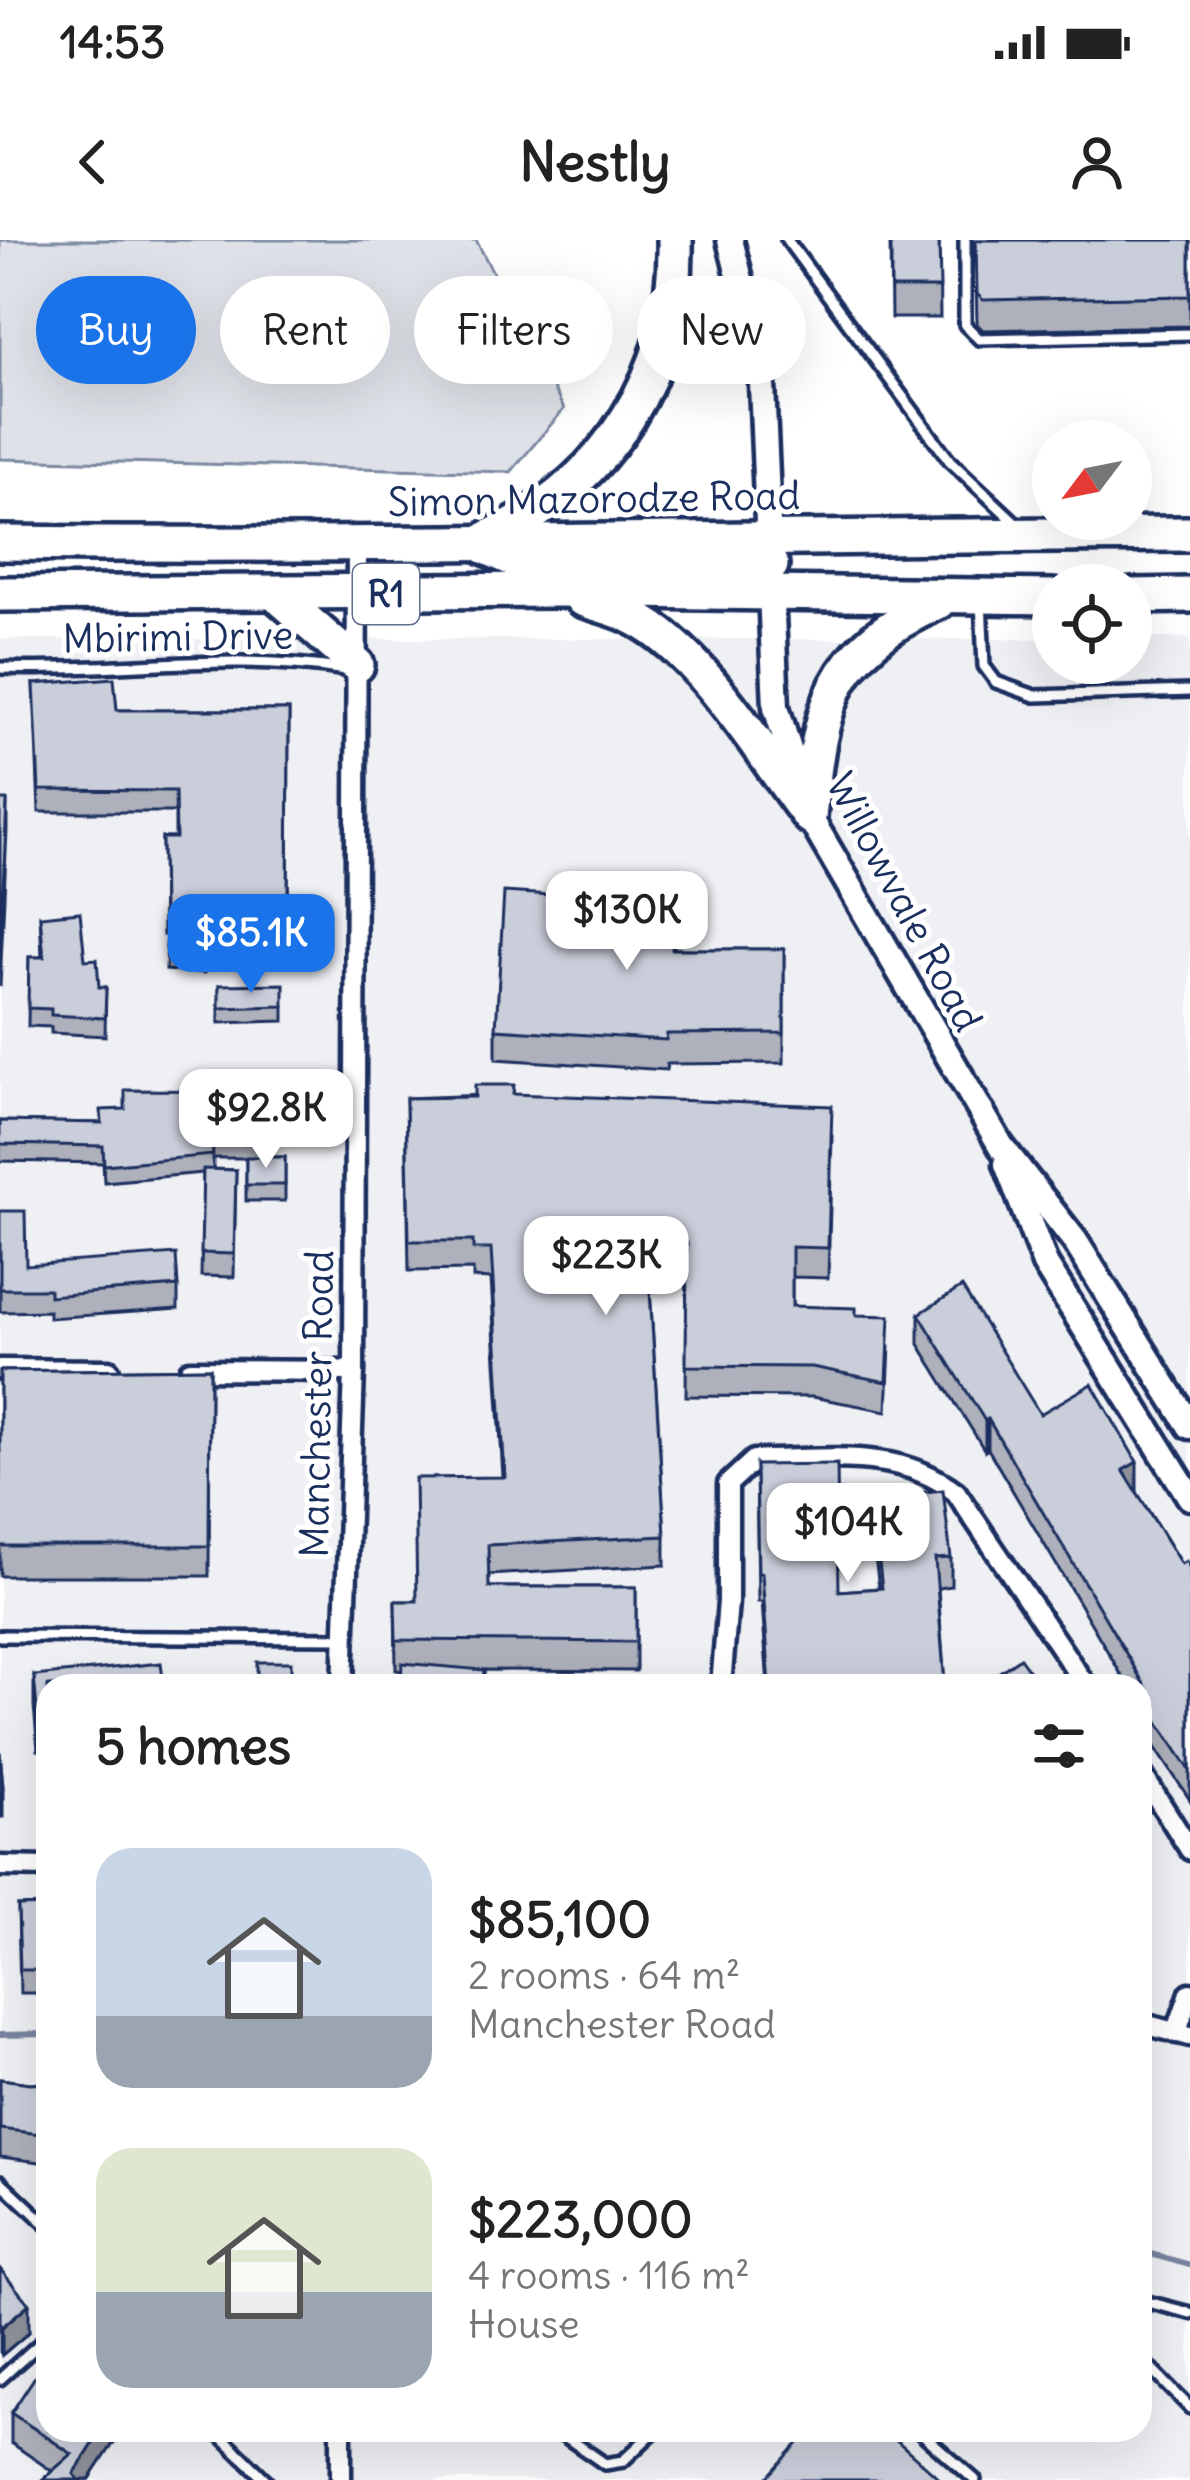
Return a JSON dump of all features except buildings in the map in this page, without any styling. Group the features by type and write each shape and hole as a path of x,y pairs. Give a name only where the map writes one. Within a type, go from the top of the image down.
{"highway":[{"path":"477,542 536,516 568,492 621,433 639,403 660,345 669,311 675,240"},
{"name":"Simon Mazorodze Road","path":"0,594 558,590 1030,535 1190,534"},
{"name":"Simon Mazorodze Road","path":"0,543 357,547 477,542 771,564 945,598 1032,597"},
{"path":"178,545 245,573 335,574 355,594"},
{"path":"558,590 636,618 663,638 695,669 809,816"},
{"path":"275,593 357,669"},
{"path":"1152,596 1190,595"},
{"path":"809,816 818,732 842,670 886,628 945,598"}],"main road":[{"name":"Willowvale Road","path":"730,240 761,361 776,707 809,816 1001,1146 1075,1241 1190,1426"},
{"name":"Willowvale Road","path":"1001,1146 1045,1264 1190,1497"}],"street":[{"name":"Manchester Road","path":"344,1674 354,1371 357,547"},
{"path":"0,1370 142,1370"},
{"path":"165,1370 354,1371"},
{"path":"722,1674 728,1602 728,1484 737,1471 754,1460 891,1460 929,1471 956,1492 1078,1674"},
{"path":"1152,1791 1190,1850"},
{"path":"0,1866 36,1868"},
{"path":"1152,2026 1183,2035 1190,1993"},
{"path":"341,2442 341,2480"}],"lane":[{"path":"787,240 950,461 1030,535"},
{"path":"964,240 965,325 980,338 1190,334"},
{"path":"981,598 984,666 996,682 1013,691 1035,696 1190,691"},
{"name":"Mbirimi Drive","path":"0,668 76,671 245,660 357,669"},
{"path":"0,1636 344,1638"},
{"path":"0,2181 36,2215"},
{"path":"1152,2303 1190,2313"},
{"path":"0,2379 36,2347"},
{"path":"1152,2369 1190,2408"},
{"path":"227,2442 266,2480"},
{"path":"573,2442 605,2464 622,2461 643,2442"},
{"path":"932,2442 975,2480"},
{"path":"600,2480 605,2464"}],"shaded area":[{"path":"0,240 476,240 495,276 414,276 414,384 551,384 564,409 511,472 0,459"},
{"path":"1152,638 1190,638 1190,2480 0,2480 0,639 1032,639 1032,684 1152,684"}],"waterway":[{"path":"0,2035 36,2034"},
{"path":"1152,2254 1190,2265"}]}
